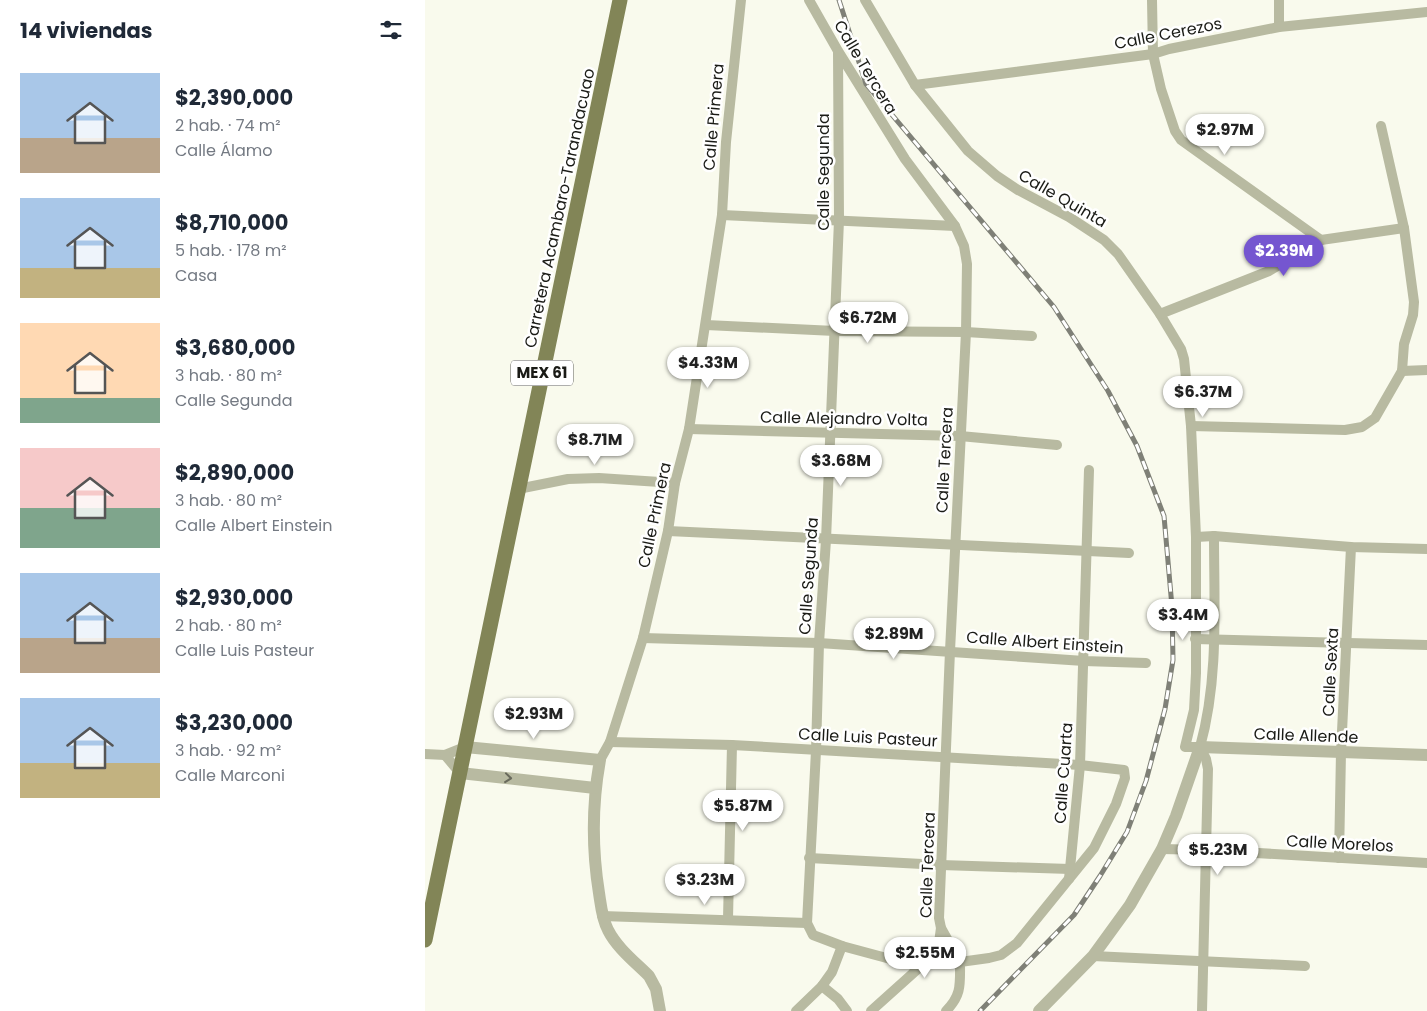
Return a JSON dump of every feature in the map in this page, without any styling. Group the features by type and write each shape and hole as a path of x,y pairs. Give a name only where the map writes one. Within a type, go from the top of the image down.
{"main road":[{"name":"Carretera Acambaro-Tarandacuao","path":"465,747 620,0"},
{"name":"MEX 61","path":"425,940 465,747"}],"street":[{"name":"Calle Primera","path":"660,1011 653,982 612,937 602,916 594,856 595,788 600,760 610,742 643,638 669,531 675,483 689,429 722,215 726,142 741,0"},
{"name":"Calle Tercera","path":"809,0 838,51 905,159 955,226 964,246 967,264 966,332 939,918 941,928 960,962"},
{"name":"Calle Quinta","path":"865,0 915,84 968,151 997,176 1018,190 1069,217 1104,240 1117,254 1160,314 1181,349 1184,359 1191,426 1196,537 1194,710 1185,746"},
{"path":"1152,0 1153,54 1161,89 1175,131 1181,140 1321,240"},
{"path":"1279,0 1279,27"},
{"name":"Calle Cerezos","path":"915,84 1153,54 1279,27 1427,12"},
{"name":"Calle Segunda","path":"807,922 816,750 819,643 831,432 839,220 838,51"},
{"path":"1191,426 1345,430 1362,427 1375,418 1402,371 1404,344 1413,315 1414,302 1404,228 1381,126"},
{"path":"722,215 955,226"},
{"path":"1160,314 1269,271 1321,240 1404,228"},
{"path":"706,325 835,332 966,332 1032,336"},
{"path":"1402,371 1427,370"},
{"name":"Calle Alejandro Volta","path":"689,429 960,436 1057,445"},
{"name":"Calle Cuarta","path":"1069,874 1080,766 1089,470"},
{"path":"518,489 568,479 599,478 675,483"},
{"path":"669,531 1129,553"},
{"path":"1196,537 1214,536 1351,546 1427,549"},
{"path":"1039,1011 1093,956 1130,905 1162,849 1186,792 1205,730 1211,694 1214,639 1214,536"},
{"name":"Calle Sexta","path":"1339,858 1341,752 1351,546"},
{"name":"Calle Albert Einstein","path":"643,638 819,643 1145,663"},
{"path":"1195,638 1427,645"},
{"name":"Calle Luis Pasteur","path":"610,742 732,745 947,757 1124,770 1125,778 1116,804 1094,848 1069,874"},
{"path":"728,919 732,745"},
{"name":"Calle Allende","path":"1185,746 1427,755"},
{"path":"425,754 445,755 465,747 600,760"},
{"path":"1200,747 1206,759 1208,769 1202,1011"},
{"path":"445,755 460,773 595,788"},
{"name":"Calle Morelos","path":"1162,849 1427,863"},
{"path":"809,858 1069,874"},
{"path":"946,1011 954,1003 959,992 960,962 1001,955 1017,943 1069,874"},
{"path":"602,916 807,922 813,935 842,946 920,967"},
{"path":"871,1011 931,959 938,950 941,928"},
{"path":"796,1011 822,986 832,972 842,946"},
{"path":"1093,956 1305,966"},
{"path":"822,986 838,999 847,1011"}],"railway":[{"path":"839,0 866,84 1054,307 1108,391 1137,446 1164,516 1172,607 1173,660 1165,709 1146,781 1127,832 1074,915 980,1011"}]}
